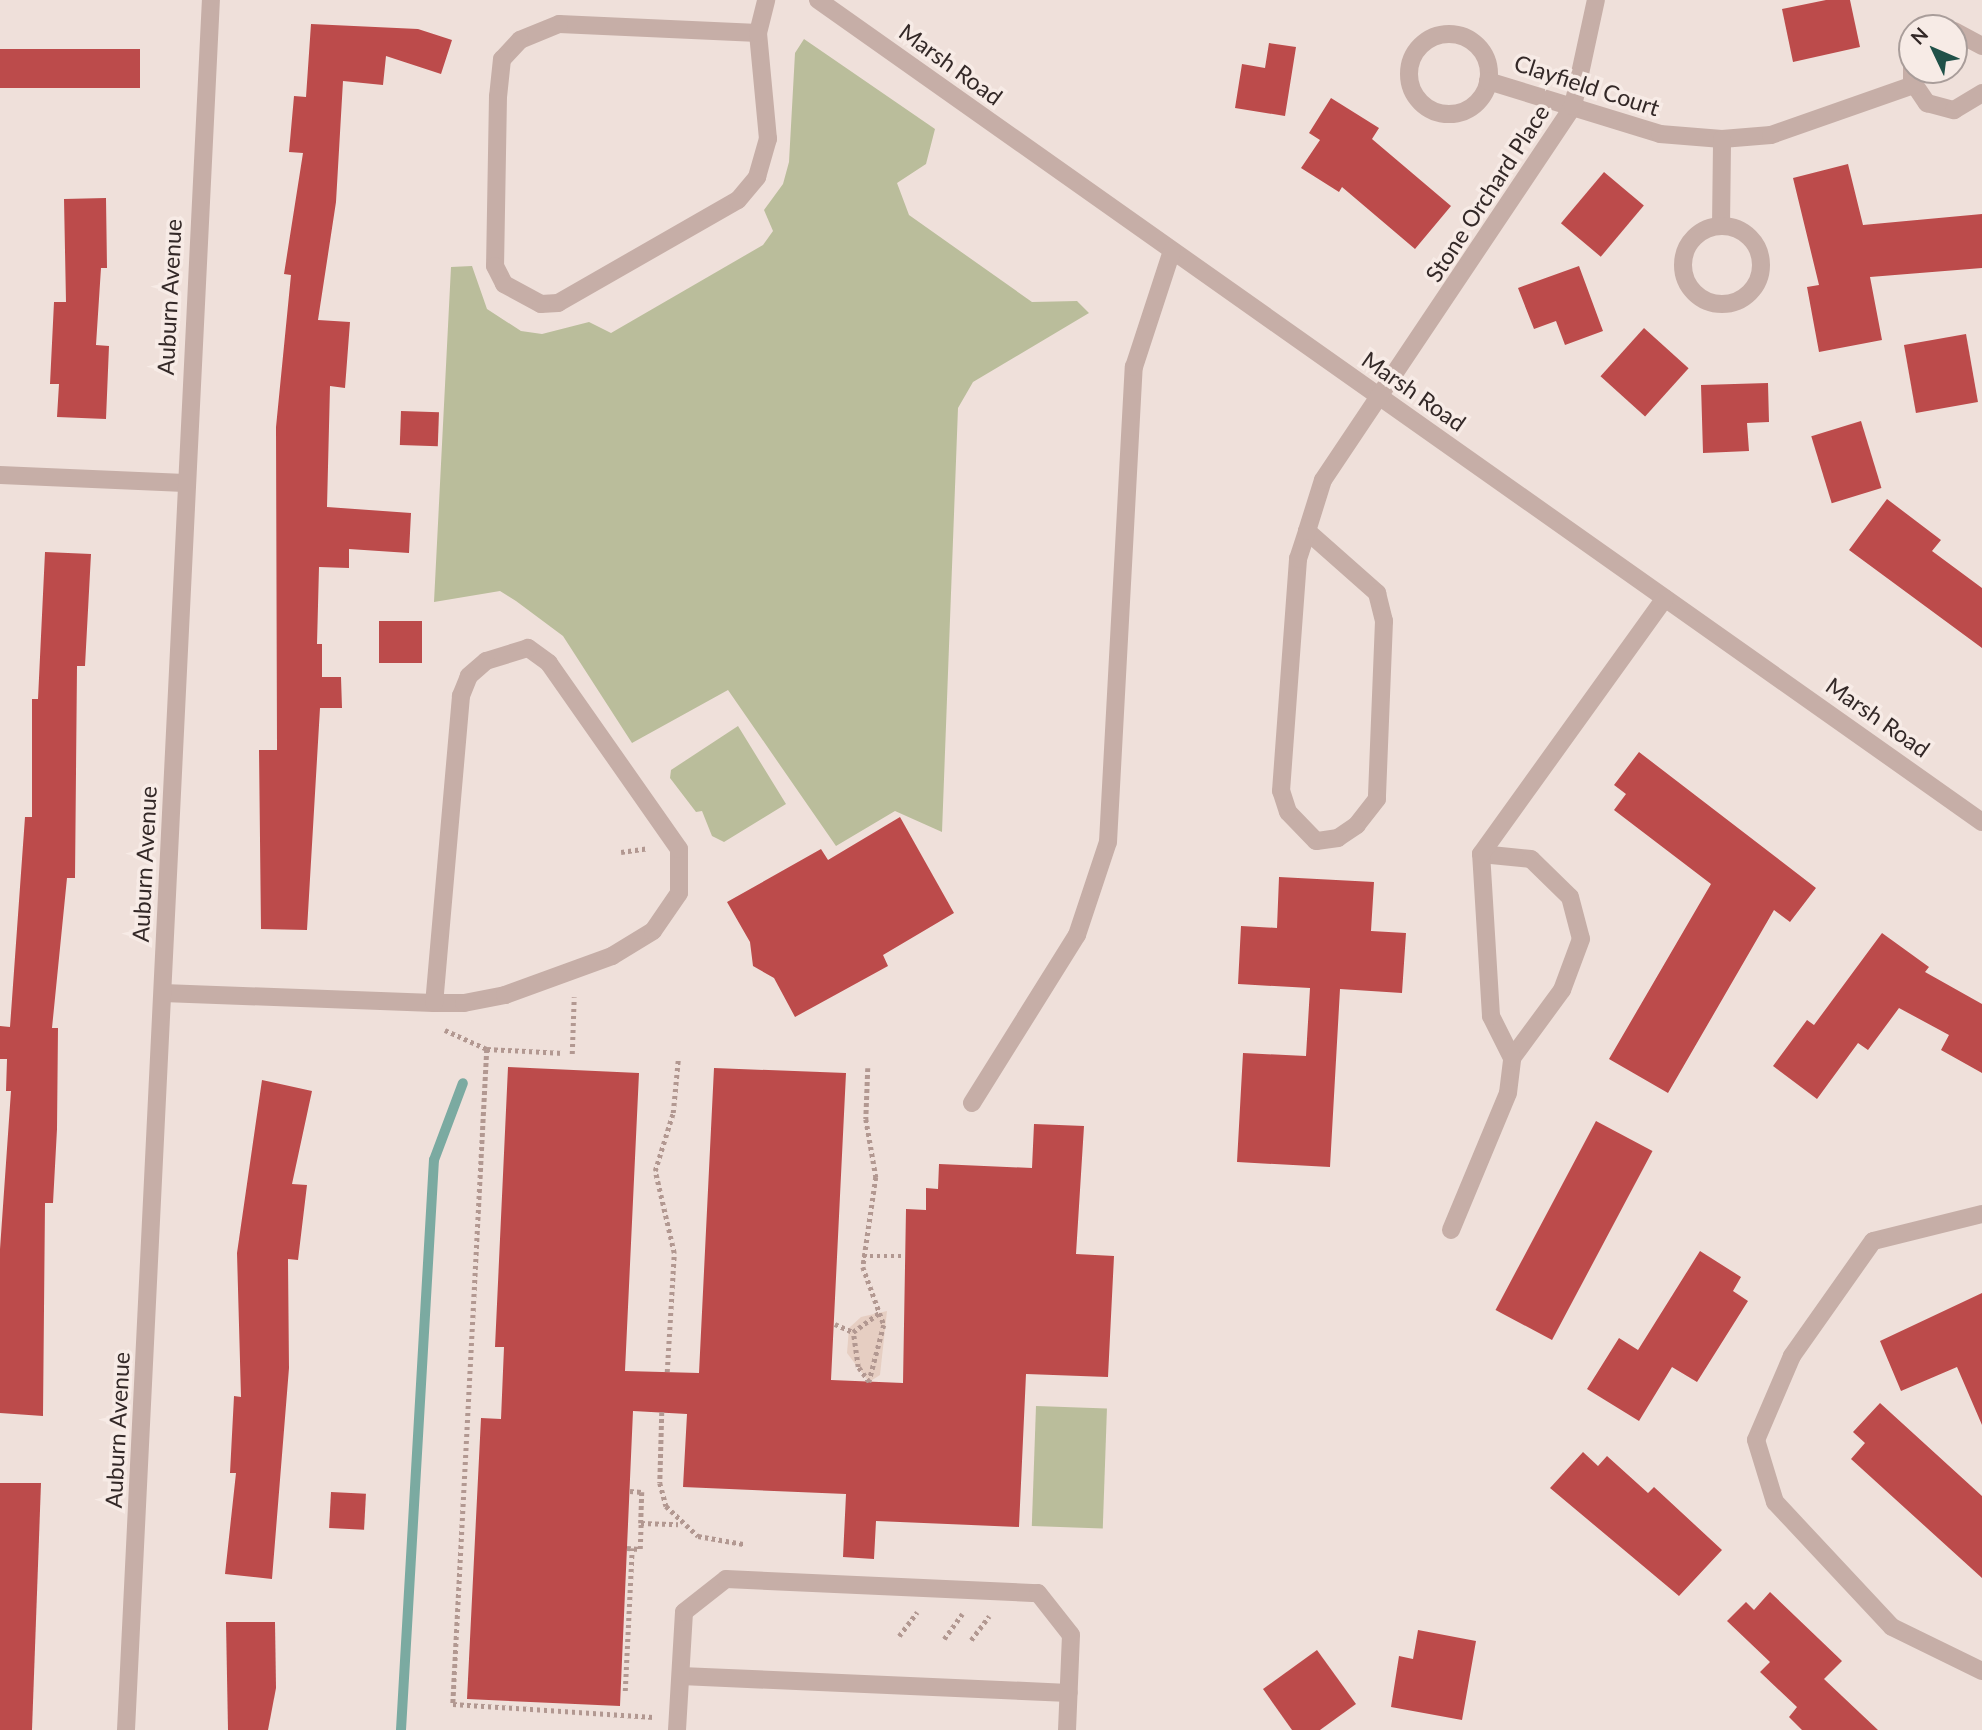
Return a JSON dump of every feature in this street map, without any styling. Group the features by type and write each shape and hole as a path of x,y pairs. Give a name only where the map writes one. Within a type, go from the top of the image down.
{"street":[{"name":"Auburn Avenue","path":"126,1730 163,993 184,483 211,0"},
{"path":"758,33 559,24 520,40 502,59 498,96 495,266 504,284 541,304 558,303 738,200 757,177 768,139 758,33 766,0"},
{"name":"Marsh Road","path":"818,0 1982,822"},
{"name":"Stone Orchard Place","path":"1307,531 1377,593 1384,621 1377,799 1357,825 1338,838 1316,841 1288,812 1281,791 1298,559 1323,480 1573,106 1596,0"},
{"name":"Clayfield Court","path":"1458,35 1481,50 1488,81 1470,108 1445,114 1422,105 1409,69 1432,38 1458,35"},
{"name":"Clayfield Court","path":"1488,81 1660,134 1722,139 1771,135 1914,85"},
{"path":"1914,85 1940,109 1967,106 1982,93"},
{"path":"1721,226 1722,139"},
{"path":"1721,226 1752,240 1760,265 1752,289 1730,303 1706,300 1684,273 1693,238 1721,226"},
{"path":"972,1103 1077,935 1108,842 1134,367 1172,251"},
{"path":"0,475 184,483"},
{"path":"1451,1230 1508,1093 1511,1058 1491,1016 1481,854 1665,598"},
{"path":"163,993 434,1003 505,995 612,956 653,931 680,893 679,849 666,826 549,663 528,649 486,662 469,676 461,696 434,1003"},
{"path":"1481,854 1531,859 1570,897 1581,939 1562,990 1511,1058"},
{"path":"1982,1214 1872,1241 1792,1356 1756,1440 1774,1502 1892,1627 1982,1671"},
{"path":"677,1730 684,1612 726,1578 1038,1593 1071,1635 1067,1730"},
{"path":"681,1676 1069,1693"}],"path":[{"path":"572,1054 575,985"},
{"path":"432,1023 487,1049 563,1053"},
{"path":"487,1049 453,1704 655,1717"},
{"path":"667,1372 674,1253 655,1171 673,1113 678,1060"},
{"path":"853,1332 858,1367 869,1382 884,1325 863,1256 876,1177 866,1119 868,1068"},
{"path":"863,1256 904,1256"},
{"path":"853,1332 879,1313"},
{"path":"835,1324 853,1332"},
{"path":"662,1412 660,1483 679,1524"},
{"path":"625,1691 629,1548 640,1549 642,1492 630,1492"},
{"path":"641,1523 679,1524 698,1536 743,1544"}],"green space":[{"path":"804,39 935,129 926,164 897,183 909,215 1032,302 1077,301 1089,313 973,382 958,408 942,832 895,811 836,846 728,690 632,743 563,636 516,601 500,591 434,602 451,267 472,266 487,309 521,331 542,334 589,322 611,333 763,245 773,231 764,210 783,184 789,162 795,53"},
{"path":"738,726 786,804 724,842 712,836 702,811 696,812 670,778 671,770"},
{"path":"1036,1406 1107,1408 1103,1528 1032,1526"}],"shaded area":[{"path":"887,1311 880,1375 869,1382 847,1353 849,1328 861,1317"}],"building":[{"path":"1826,0 1850,0 1860,47 1793,62 1782,9"},
{"path":"311,24 418,29 452,40 441,74 386,56 383,85 343,81 336,202 318,320 350,322 345,388 330,386 327,507 411,513 409,553 349,549 349,568 319,567 317,644 322,644 322,677 341,677 342,708 320,708 307,930 261,929 259,750 277,750 276,427 291,275 284,274 303,153 289,152 294,96 306,97"},
{"path":"1269,43 1296,47 1285,116 1235,108 1242,64 1265,68"},
{"path":"0,49 140,49 140,88 0,88"},
{"path":"1331,98 1379,128 1372,139 1451,206 1415,249 1342,187 1339,192 1301,168 1320,140 1309,133"},
{"path":"1848,164 1863,225 1982,214 1982,268 1870,277 1882,340 1819,352 1807,287 1819,285 1793,178"},
{"path":"1604,172 1644,205 1601,257 1561,223"},
{"path":"106,198 107,268 101,268 96,345 109,346 106,419 57,417 59,384 50,384 54,302 66,302 64,199"},
{"path":"1579,266 1603,331 1565,345 1556,321 1534,329 1518,288"},
{"path":"1644,328 1689,368 1645,416 1601,376"},
{"path":"1966,334 1978,402 1916,413 1904,345"},
{"path":"1768,383 1769,422 1747,423 1749,451 1703,453 1701,385"},
{"path":"401,411 439,412 438,446 400,445"},
{"path":"1861,421 1881,488 1832,503 1811,436"},
{"path":"1887,499 1941,540 1932,551 1982,588 1982,648 1849,550"},
{"path":"45,552 91,554 85,666 77,666 75,878 67,878 52,1028 58,1028 57,1129 53,1203 45,1203 43,1416 0,1413 0,1249 11,1091 6,1091 7,1059 0,1059 0,1026 10,1027 25,817 32,817 32,699 38,699"},
{"path":"379,621 422,621 422,663 379,663"},
{"path":"1639,752 1816,888 1790,922 1774,910 1668,1093 1609,1059 1711,884 1614,810 1626,794 1614,785"},
{"path":"900,817 954,913 883,955 888,966 795,1017 774,978 753,966 750,942 727,902 821,849 828,860"},
{"path":"1279,877 1374,882 1371,931 1406,933 1402,993 1340,989 1330,1167 1237,1162 1243,1053 1306,1056 1310,988 1238,984 1241,926 1277,928"},
{"path":"1882,933 1929,967 1925,972 1982,1004 1982,1073 1941,1050 1949,1035 1899,1008 1868,1050 1858,1043 1817,1099 1773,1066 1807,1020 1814,1025"},
{"path":"508,1067 639,1073 625,1371 699,1373 714,1068 846,1073 831,1380 903,1383 906,1209 926,1210 926,1188 938,1189 939,1164 1032,1168 1034,1124 1084,1126 1076,1254 1114,1256 1108,1377 1026,1374 1019,1527 876,1521 874,1559 843,1557 846,1494 683,1487 687,1414 633,1411 620,1706 467,1699 481,1418 501,1419 504,1347 495,1347"},
{"path":"262,1080 312,1091 292,1184 307,1185 298,1260 288,1259 289,1368 272,1579 225,1574 236,1473 230,1473 234,1396 241,1397 237,1253"},
{"path":"1596,1121 1653,1151 1552,1340 1496,1310"},
{"path":"1700,1251 1741,1277 1733,1291 1748,1301 1697,1382 1672,1367 1639,1421 1587,1389 1619,1338 1638,1350"},
{"path":"1982,1293 1982,1425 1957,1367 1901,1391 1880,1341"},
{"path":"1880,1403 1982,1496 1982,1578 1851,1459 1865,1443 1853,1432"},
{"path":"1583,1452 1598,1466 1607,1456 1648,1493 1654,1487 1722,1550 1679,1596 1550,1488"},
{"path":"0,1483 41,1483 32,1730 0,1730"},
{"path":"331,1492 366,1494 364,1530 329,1528"},
{"path":"1770,1592 1842,1661 1824,1679 1878,1730 1802,1730 1789,1717 1797,1707 1760,1672 1770,1662 1727,1621 1746,1602 1754,1610"},
{"path":"226,1622 275,1622 276,1688 268,1730 228,1730"},
{"path":"1418,1630 1476,1641 1462,1720 1391,1707 1399,1656 1413,1659"},
{"path":"1317,1650 1356,1704 1320,1730 1292,1730 1263,1689"}],"waterway":[{"path":"401,1730 434,1160 463,1083"}]}
